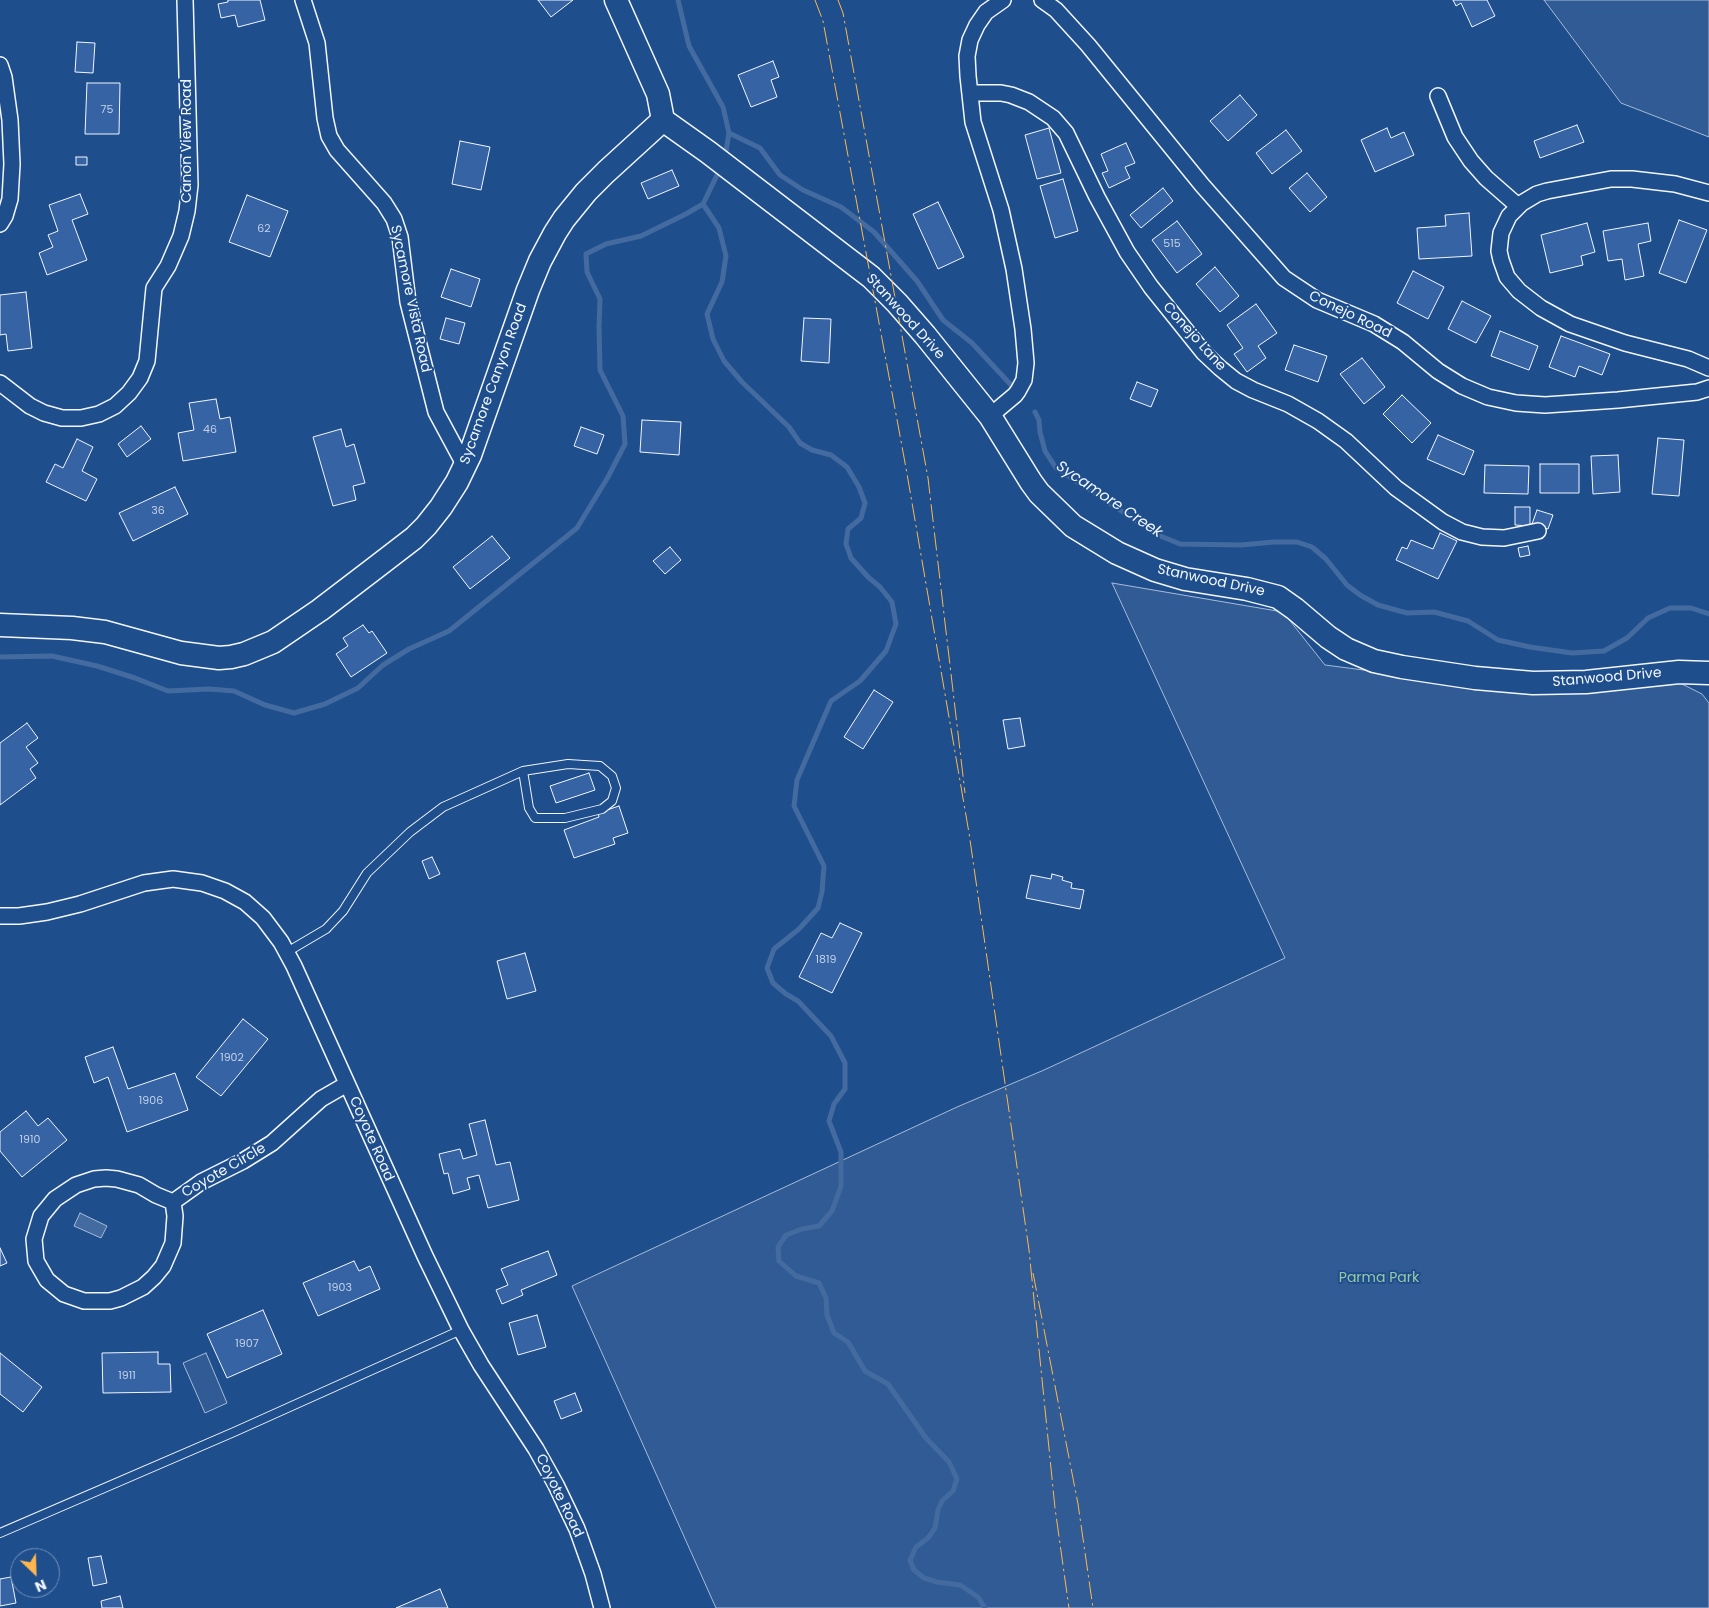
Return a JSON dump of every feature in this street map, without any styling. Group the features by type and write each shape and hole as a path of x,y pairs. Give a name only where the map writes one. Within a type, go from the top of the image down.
{"main road":[{"path":"616,0 658,94 663,120"},
{"name":"Sycamore Canyon Road","path":"0,626 54,626 97,631 181,653 230,657 244,654 273,642 298,626 376,568 414,538 441,507 457,482 465,466 528,290 540,261 555,233 586,192 663,120"},
{"name":"Stanwood Drive","path":"663,120 818,235 871,277 897,303 990,416 1039,492 1073,526 1117,553 1155,570 1185,579 1247,589 1278,597 1334,642 1368,658 1402,668 1523,683 1571,683 1679,672 1709,673"}],"street":[{"name":"Canon View Road","path":"0,383 30,406 44,413 62,418 80,418 98,414 115,406 129,393 140,378 147,361 154,288 168,266 181,236 187,211 190,185 185,0"},
{"name":"Sycamore Vista Road","path":"303,0 316,43 329,136 337,150 384,203 394,219 400,237 408,302 436,412 465,466"},
{"path":"990,416 1015,395 1024,380 1026,363 1023,329 1012,261 1001,210 973,122 967,56 970,40 977,25 986,12 1003,0"},
{"name":"Conejo Road","path":"1042,0 1056,10 1088,45 1196,177 1284,278 1317,300 1374,324 1403,342 1438,371 1462,386 1488,397 1516,403 1545,405 1698,392 1709,388"},
{"path":"0,66 4,77 10,120 12,164 10,199 0,224"},
{"name":"Conejo Lane","path":"970,93 1001,93 1011,95 1029,102 1053,118 1066,133 1097,197 1127,252 1151,287 1204,353 1236,381 1288,404 1318,421 1346,441 1396,488 1443,522 1462,532 1482,537 1504,538 1538,530"},
{"path":"1438,96 1455,137 1471,161 1486,178 1518,206"},
{"path":"1709,193 1675,184 1632,179 1611,179 1537,194 1518,206 1509,216 1502,233 1499,251 1500,260 1507,277 1519,291 1540,308 1570,324 1626,343 1688,359 1709,368"},
{"name":"Coyote Road","path":"0,916 19,916 47,912 80,904 144,883 163,879 183,879 225,891 245,902 263,918 287,952 425,1256 461,1330 481,1366 536,1449 556,1485 577,1529 593,1574 602,1608"},
{"name":"Coyote Circle","path":"173,1202 201,1182 272,1143 321,1099 347,1084"},
{"name":"Coyote Circle","path":"94,1179 118,1179 139,1185 173,1202 175,1229 169,1255 154,1277 143,1287 121,1298 97,1302 84,1301 64,1294 47,1280 36,1261 34,1239 41,1216 55,1199 76,1185 94,1179"}],"lane":[{"path":"287,952 326,929 343,911 367,872 410,832 443,807 523,771 568,764 600,766 612,776 616,788 612,801 602,809 565,818 535,818 529,808 523,771"},
{"path":"0,1534 461,1330"}],"shaded area":[{"path":"1544,0 1709,0 1709,137 1621,103"},
{"name":"Parma Park","path":"1112,583 1283,612 1325,665 1479,685 1672,679 1702,694 1709,703 1709,1608 716,1608 572,1286 957,1107 1044,1070 1285,958"},
{"path":"80,1213 107,1226 101,1238 74,1226"},
{"path":"206,1353 227,1403 205,1413 183,1363"}],"building":[{"path":"228,0 260,0 265,20 238,27 235,15 221,18 218,4 228,2"},
{"path":"538,0 573,0 551,17"},
{"path":"1453,0 1487,0 1495,16 1472,27 1461,3 1456,6"},
{"path":"77,42 95,43 93,73 75,72"},
{"path":"773,61 779,77 771,80 777,97 751,107 738,75"},
{"path":"87,83 120,83 119,134 85,134"},
{"path":"1240,95 1257,115 1228,141 1210,121"},
{"path":"1577,125 1584,142 1540,158 1534,141"},
{"path":"1049,128 1061,173 1037,179 1025,135"},
{"path":"1387,128 1391,138 1404,132 1414,155 1375,172 1361,140"},
{"path":"1286,130 1302,151 1272,174 1256,153"},
{"path":"460,141 490,147 481,190 452,184"},
{"path":"1126,143 1135,163 1125,167 1130,178 1109,188 1102,173 1108,171 1101,154"},
{"path":"76,157 87,157 87,165 76,165"},
{"path":"672,170 679,186 648,199 641,183"},
{"path":"1307,173 1327,197 1310,212 1289,188"},
{"path":"1063,179 1078,231 1055,238 1040,186"},
{"path":"1163,188 1173,201 1141,228 1130,215"},
{"path":"80,194 88,214 72,220 87,260 47,275 39,253 53,247 48,235 58,231 49,205"},
{"path":"247,195 288,211 270,257 229,242"},
{"path":"938,202 964,257 938,269 913,214"},
{"path":"1469,213 1472,256 1419,259 1417,228 1446,226 1445,215"},
{"path":"1679,220 1707,230 1686,283 1659,273"},
{"path":"1177,221 1202,254 1177,273 1152,240"},
{"path":"1587,223 1595,252 1581,256 1583,265 1550,273 1541,235"},
{"path":"1648,223 1651,241 1638,244 1644,276 1625,280 1622,259 1608,261 1603,231"},
{"path":"1215,267 1239,296 1220,312 1196,284"},
{"path":"451,269 480,279 471,307 441,297"},
{"path":"1413,271 1444,287 1428,319 1397,303"},
{"path":"26,292 32,348 8,351 6,334 0,335 0,295"},
{"path":"1462,301 1491,316 1476,343 1448,329"},
{"path":"1256,304 1277,333 1258,346 1266,358 1247,372 1234,354 1243,348 1227,325"},
{"path":"446,318 465,323 459,344 440,339"},
{"path":"804,318 831,319 829,363 801,361"},
{"path":"1500,331 1538,346 1529,370 1491,356"},
{"path":"1561,336 1610,354 1602,375 1579,366 1575,377 1549,367"},
{"path":"1294,345 1327,356 1318,382 1285,370"},
{"path":"1362,358 1385,387 1364,404 1340,374"},
{"path":"1137,382 1158,390 1151,407 1130,399"},
{"path":"1402,395 1431,423 1412,443 1383,414"},
{"path":"216,399 220,419 230,417 236,452 183,461 178,433 194,430 189,403"},
{"path":"642,420 681,422 679,455 640,452"},
{"path":"141,426 151,439 127,457 118,444"},
{"path":"581,427 604,435 597,454 574,446"},
{"path":"341,429 346,447 354,444 365,483 353,486 356,500 333,506 313,437"},
{"path":"1438,435 1474,451 1464,475 1427,459"},
{"path":"1658,438 1684,440 1679,496 1652,494"},
{"path":"77,439 93,447 82,471 97,479 86,501 46,482 55,464 63,468"},
{"path":"1618,455 1620,492 1593,494 1591,456"},
{"path":"1540,464 1579,464 1579,493 1540,493"},
{"path":"1485,465 1529,466 1528,494 1484,493"},
{"path":"175,487 188,514 133,541 119,513"},
{"path":"1515,507 1530,507 1530,526 1515,525"},
{"path":"1537,510 1553,515 1548,529 1532,524"},
{"path":"1440,533 1457,541 1438,579 1396,560 1402,547 1407,549 1411,540 1433,549"},
{"path":"492,536 510,558 470,589 453,567"},
{"path":"1528,546 1530,555 1520,557 1518,548"},
{"path":"670,547 681,560 665,574 653,561"},
{"path":"363,625 369,633 372,631 387,653 351,677 336,654 348,646 343,638"},
{"path":"874,690 893,702 863,749 844,737"},
{"path":"1020,718 1025,746 1008,749 1003,720"},
{"path":"27,723 38,738 26,747 38,763 30,769 36,778 0,805 0,743"},
{"path":"589,773 595,790 556,803 550,786"},
{"path":"619,806 628,833 613,838 615,844 574,858 564,830 599,817 598,813"},
{"path":"432,857 440,874 429,879 422,861"},
{"path":"1052,874 1063,877 1062,880 1072,883 1071,888 1084,890 1080,909 1026,898 1031,875 1051,879"},
{"path":"840,923 862,933 832,993 799,977 821,933 832,938"},
{"path":"525,953 536,991 507,999 497,961"},
{"path":"243,1019 268,1039 221,1096 196,1077"},
{"path":"113,1047 128,1089 175,1073 188,1110 127,1132 108,1077 94,1083 85,1057"},
{"path":"26,1111 38,1126 48,1118 67,1140 22,1177 0,1151 0,1132"},
{"path":"485,1120 496,1165 510,1162 519,1200 488,1208 479,1175 467,1178 470,1189 453,1194 448,1173 444,1174 439,1154 460,1149 463,1159 477,1155 469,1124"},
{"path":"0,1248 7,1263 0,1266"},
{"path":"548,1251 557,1275 521,1290 523,1295 502,1304 496,1290 508,1285 501,1269"},
{"path":"354,1261 359,1271 370,1266 380,1289 318,1316 303,1283"},
{"path":"263,1310 282,1354 227,1378 207,1334"},
{"path":"537,1315 546,1347 518,1355 509,1323"},
{"path":"158,1352 158,1364 170,1364 171,1392 103,1393 102,1353"},
{"path":"0,1353 42,1387 23,1412 0,1394"},
{"path":"575,1393 582,1411 561,1419 554,1401"},
{"path":"101,1556 107,1583 93,1586 88,1558"},
{"path":"10,1577 10,1598 15,1598 16,1603 0,1606 0,1579"},
{"path":"440,1589 448,1608 396,1608"},
{"path":"120,1596 123,1608 102,1608 101,1601"}],"waterway":[{"name":"Sycamore Creek","path":"678,0 689,46 723,107 729,133 760,148 780,175 803,190 841,207 874,232 917,281 943,320 972,343 1011,385"},
{"path":"725,157 729,133"},
{"path":"0,657 52,656 97,666 168,691 209,689 234,691 265,705 294,713 325,704 358,688 383,665 409,649 449,631 577,528 608,477 625,444 623,416 600,370 600,299 587,272 586,254 606,244 641,236 703,204 720,169"},
{"path":"703,204 719,228 726,256 722,282 707,314 713,339 724,361 742,382 789,427 800,443 812,450 831,455 847,467 859,487 865,503 861,518 848,529 846,544 851,558 892,602 896,624 886,651 860,681 831,701 797,780 794,806 824,866 822,892 818,908 799,929 774,949 767,968 773,983 798,1001 831,1036 845,1063 845,1089 834,1104 829,1121 841,1152 841,1186 832,1211 819,1226 802,1229 786,1235 778,1247 779,1261 796,1276 819,1283 826,1298 827,1315 834,1333 848,1342 865,1371 888,1384 926,1438 949,1462 957,1479 953,1491 942,1501 938,1510 935,1528 928,1538 916,1547 910,1560 914,1570 924,1578 960,1585 978,1597 985,1608"},
{"name":"Sycamore Creek","path":"1035,412 1039,420 1045,451 1056,468 1158,535 1180,544 1241,545 1297,542 1312,547 1326,559 1347,585 1378,605 1407,613 1434,612 1468,621 1498,640 1572,653 1604,651 1627,638 1648,618 1670,608 1691,608 1709,614"}],"power":[{"path":"815,0 823,21 906,468 969,833 1029,1250 1055,1508 1069,1608"},
{"path":"838,0 843,13 928,478 965,793"},
{"path":"1033,1273 1078,1504 1093,1608"}]}
